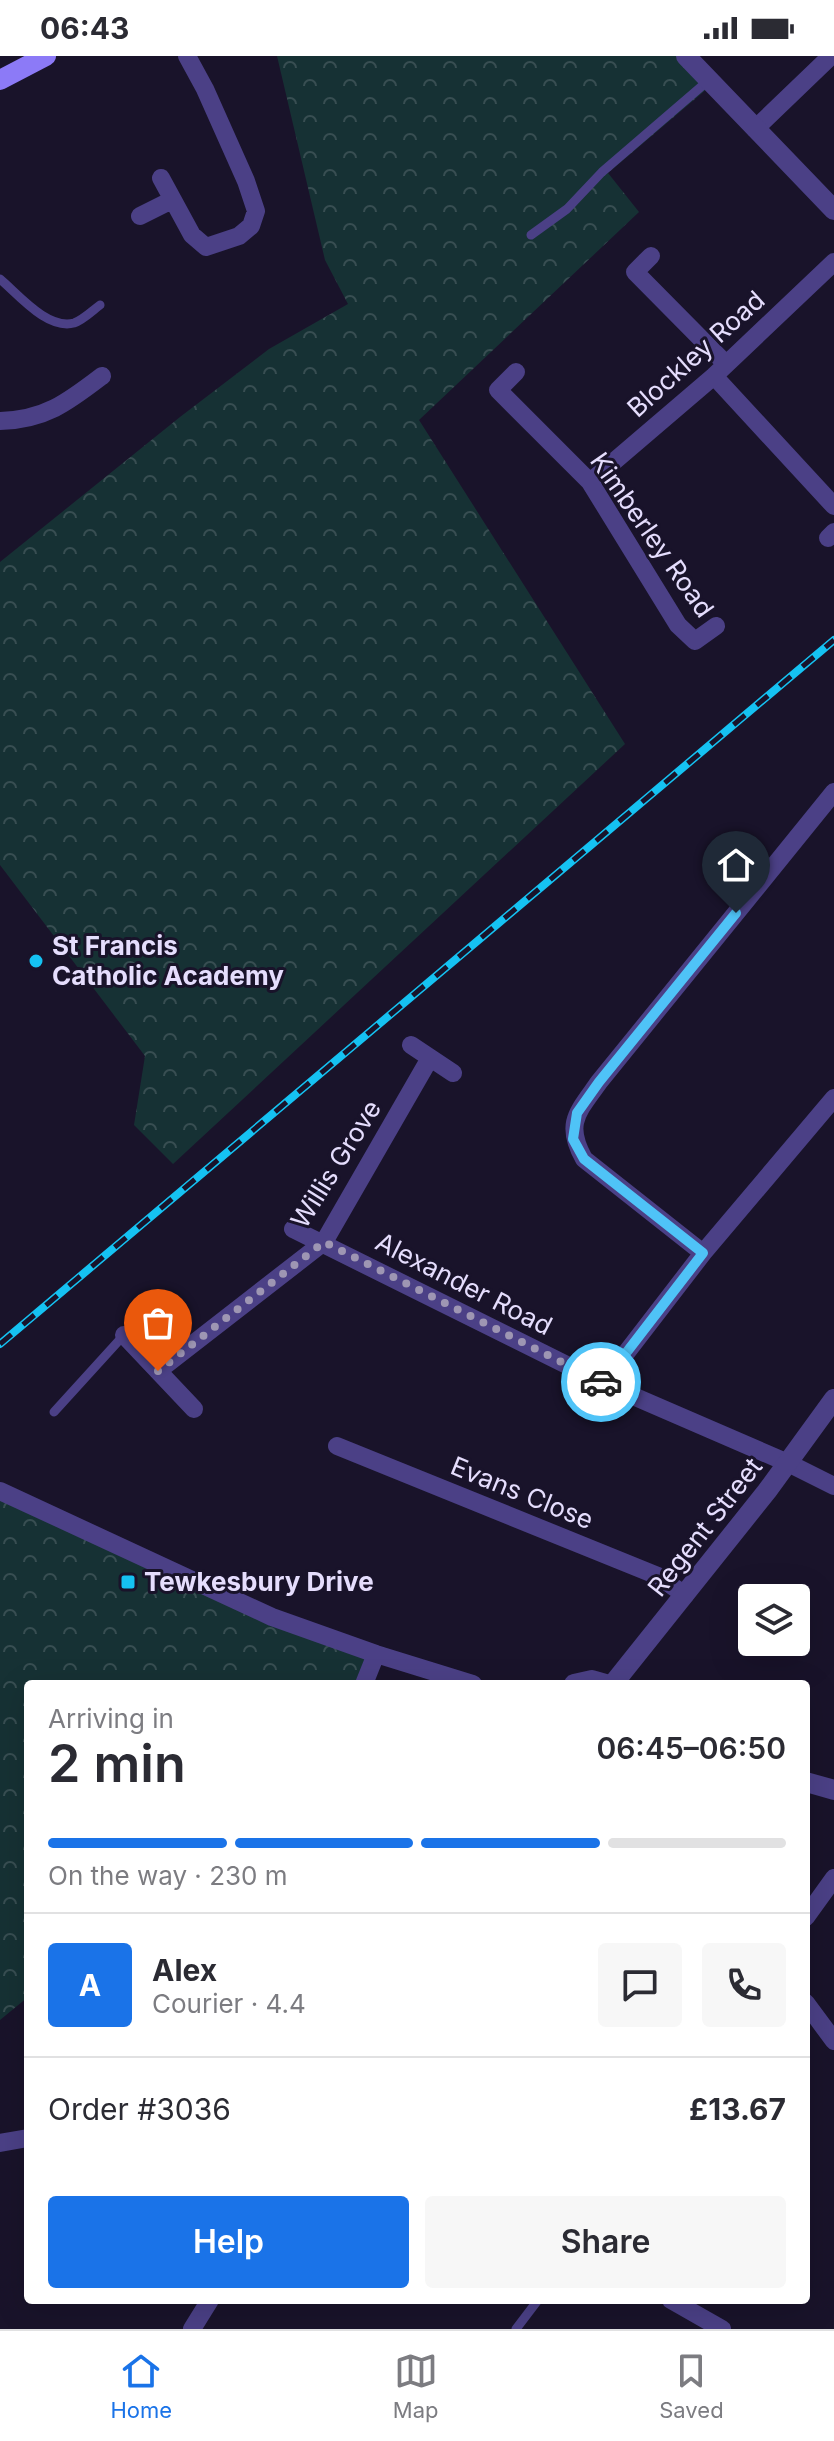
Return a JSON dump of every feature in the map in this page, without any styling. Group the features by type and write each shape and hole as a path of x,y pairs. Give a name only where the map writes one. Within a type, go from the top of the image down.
{"main road":[{"path":"0,80 46,56"}],"street":[{"path":"161,178 192,235 206,247 239,236 251,226 256,211 246,181 187,56"},
{"path":"686,56 834,210"},
{"path":"755,129 831,56"},
{"path":"140,216 172,200"},
{"path":"651,256 635,272 834,506"},
{"name":"Blockley Road","path":"590,482 720,370 834,262"},
{"name":"Kimberley Road","path":"516,372 498,390 590,482 678,625 695,641 716,626"},
{"path":"0,421 24,420 60,407 102,376"},
{"path":"703,1253 584,1159 573,1139 577,1113 834,792"},
{"path":"411,1045 453,1073"},
{"name":"Willis Grove","path":"158,1371 324,1242 430,1058"},
{"path":"603,1383 703,1253 834,1098"},
{"name":"Alexander Road","path":"293,1229 603,1383 834,1486"},
{"path":"124,1335 194,1409"},
{"name":"Regent Street","path":"616,1680 788,1463 834,1399"},
{"name":"Evans Close","path":"337,1446 658,1576 685,1595"},
{"path":"0,1491 272,1617 460,1680"},
{"path":"366,1680 376,1654"},
{"path":"810,1783 834,1790"},
{"path":"810,1912 833,1881"},
{"path":"810,2008 834,2041"},
{"path":"0,2143 24,2139"},
{"path":"192,2329 208,2304"},
{"path":"684,2304 722,2329"}],"lane":[{"path":"531,235 567,209 602,172 709,80"},
{"path":"0,279 50,320 64,324 76,322 100,305"},
{"path":"54,1412 124,1335"},
{"path":"516,2329 535,2304"},
{"path":"526,2329 527,2316"}],"green space":[{"path":"277,56 680,56 708,88 608,173 639,212 419,420 625,744 173,1164 134,1125 145,1056 0,865 0,562 269,349 348,304 325,260"},
{"path":"0,1497 370,1657 361,1680 24,1680 24,2000 0,2020"}],"railway":[{"path":"0,1344 834,640"}],"way so far":[{"path":"158,1371 324,1242 601,1382"}],"place":[{"name":"St Francis Catholic Academy","path":"36,961"},
{"name":"Tewkesbury Drive","path":"128,1582"}],"route":[{"path":"601,1382 703,1253 584,1159 573,1139 577,1113 736,913"}]}
